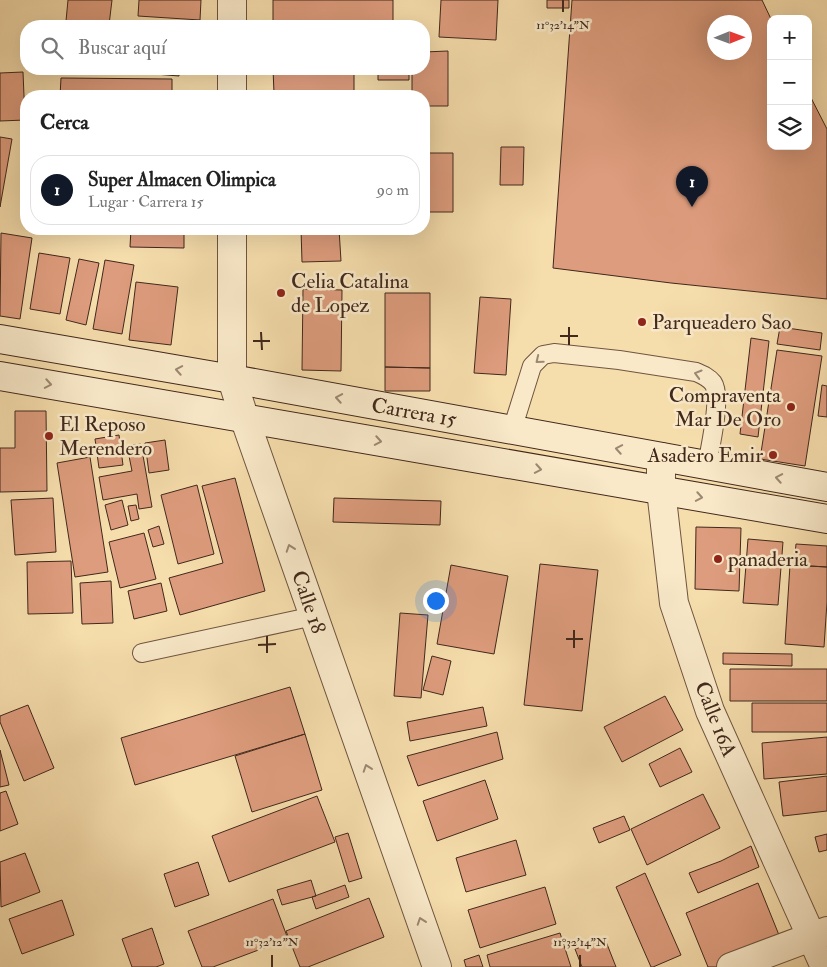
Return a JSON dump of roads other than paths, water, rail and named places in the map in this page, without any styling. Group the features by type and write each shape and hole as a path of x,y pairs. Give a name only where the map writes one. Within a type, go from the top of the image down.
{"street":[{"path":"232,0 232,20"},
{"path":"232,75 232,90"},
{"name":"Calle 18","path":"232,235 232,379 244,418 437,967"},
{"name":"Carrera 15","path":"0,339 707,464 827,487"},
{"name":"Carrera 15","path":"0,376 827,519"},
{"name":"Calle 16A","path":"661,457 661,490 674,603 710,711 819,935 825,967"},
{"path":"731,967 819,935"}],"lane":[{"path":"512,430 532,366 543,355 554,353 619,360 696,372 706,376 714,384 717,396 707,464"},
{"path":"142,653 314,616"}],"place":[{"name":"Super Almacen Olimpica","path":"692,207"},
{"name":"Celia Catalina de Lopez","path":"281,293"},
{"name":"Parqueadero Sao","path":"642,322"},
{"name":"Compraventa Mar De Oro","path":"791,407"},
{"name":"El Reposo Merendero","path":"49,436"},
{"name":"Asadero Emir","path":"773,455"},
{"name":"panaderia","path":"718,559"}]}
